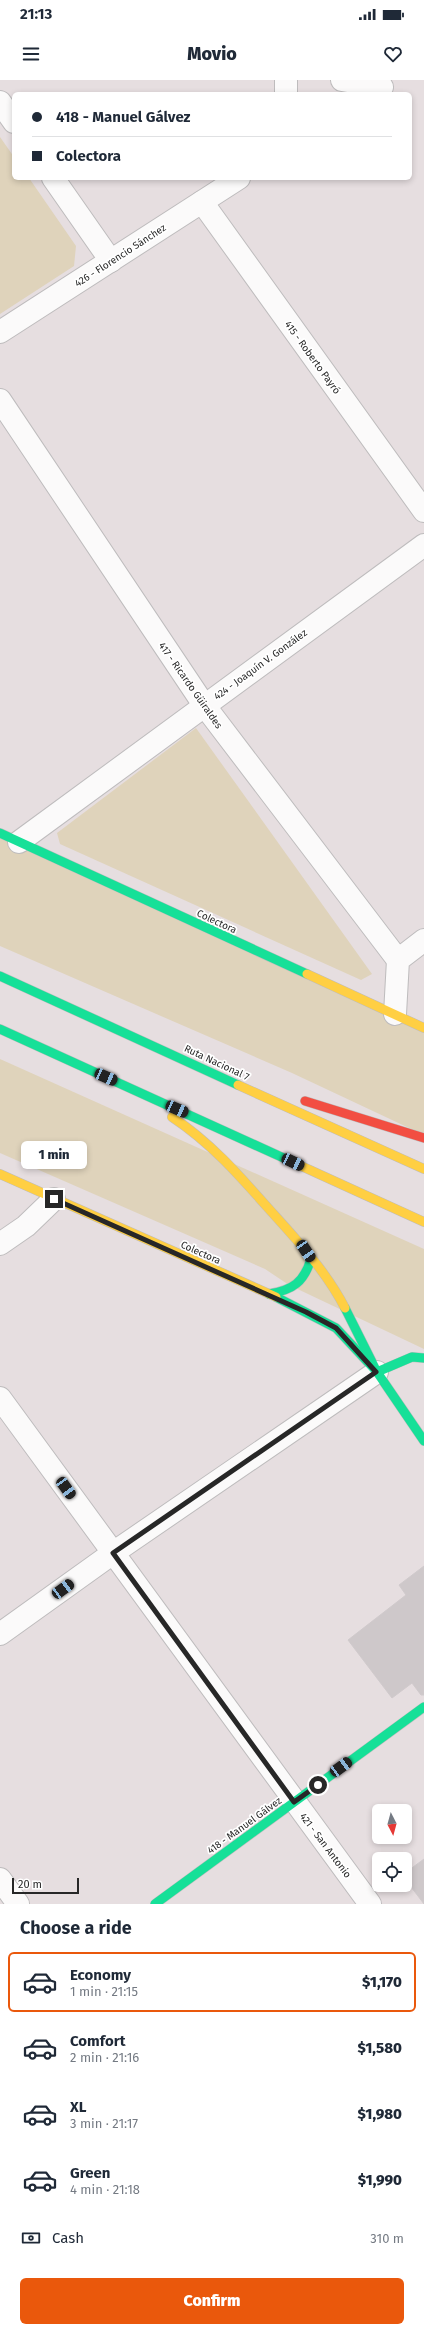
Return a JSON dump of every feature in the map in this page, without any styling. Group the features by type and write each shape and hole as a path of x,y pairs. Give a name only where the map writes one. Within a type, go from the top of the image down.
{"main road":[{"name":"Colectora","path":"0,834 424,1028"},
{"name":"Ruta Nacional 7","path":"0,976 424,1169"},
{"path":"0,1030 424,1222"},
{"path":"207,1069 281,1094"},
{"path":"119,1083 190,1129 227,1162 292,1233 336,1291 376,1372 424,1441"},
{"path":"296,1098 424,1138"},
{"name":"Colectora","path":"0,1174 269,1294 336,1328 376,1372"},
{"path":"269,1294 287,1291 300,1283 307,1276 311,1259"},
{"path":"376,1372 412,1357 424,1358"},
{"name":"418 - Manuel Gálvez","path":"155,1904 424,1707"}],"street":[{"path":"286,80 286,92"},
{"path":"342,80 383,87"},
{"path":"0,102 12,119"},
{"path":"55,180 112,261"},
{"name":"426 - Florencio Sánchez","path":"0,332 236,180"},
{"name":"415 - Roberto Payró","path":"202,202 424,512"},
{"name":"417 - Ricardo Güiraldes","path":"0,400 204,706 398,960"},
{"name":"424 - Joaquín V. González","path":"20,842 424,545"},
{"path":"395,1014 398,960 424,940"},
{"path":"0,1244 26,1226 54,1199"},
{"path":"0,1634 113,1553 376,1372"},
{"name":"421 - San Antonio","path":"0,1398 370,1904"},
{"path":"0,1879 18,1904"}],"shaded area":[{"path":"0,137 12,154 12,180 30,180 76,246 74,266 0,314"},
{"path":"196,728 372,974 361,980 60,844 57,833"},
{"path":"0,835 424,1027 424,1135 292,1073 0,946"},
{"path":"0,1059 424,1249 424,1349 289,1285 265,1269 0,1153"}],"building":[{"path":"424,1566 424,1695 421,1695 412,1683 392,1698 348,1640 406,1595 399,1585"},
{"path":"424,1859 424,1904 412,1888 412,1868"}],"traffic: fast":[{"path":"0,833 307,974"},
{"path":"0,976 238,1085"},
{"path":"0,1029 299,1165"},
{"path":"269,1294 285,1290 296,1284 305,1274 311,1259"},
{"path":"276,1297 336,1328 377,1372 424,1441"},
{"path":"345,1308 377,1372"},
{"path":"377,1372 412,1357 424,1358"},
{"path":"155,1904 424,1707"}],"traffic: slow":[{"path":"307,974 424,1028"},
{"path":"238,1085 424,1169"},
{"path":"172,1117 199,1137 247,1184 310,1256 329,1281 345,1308"},
{"path":"299,1165 424,1222"},
{"path":"0,1174 276,1297"}],"traffic: jam":[{"path":"305,1101 424,1138"}],"route":[{"path":"54,1199 256,1288 336,1328 376,1372 113,1553 294,1802 318,1785"}]}
